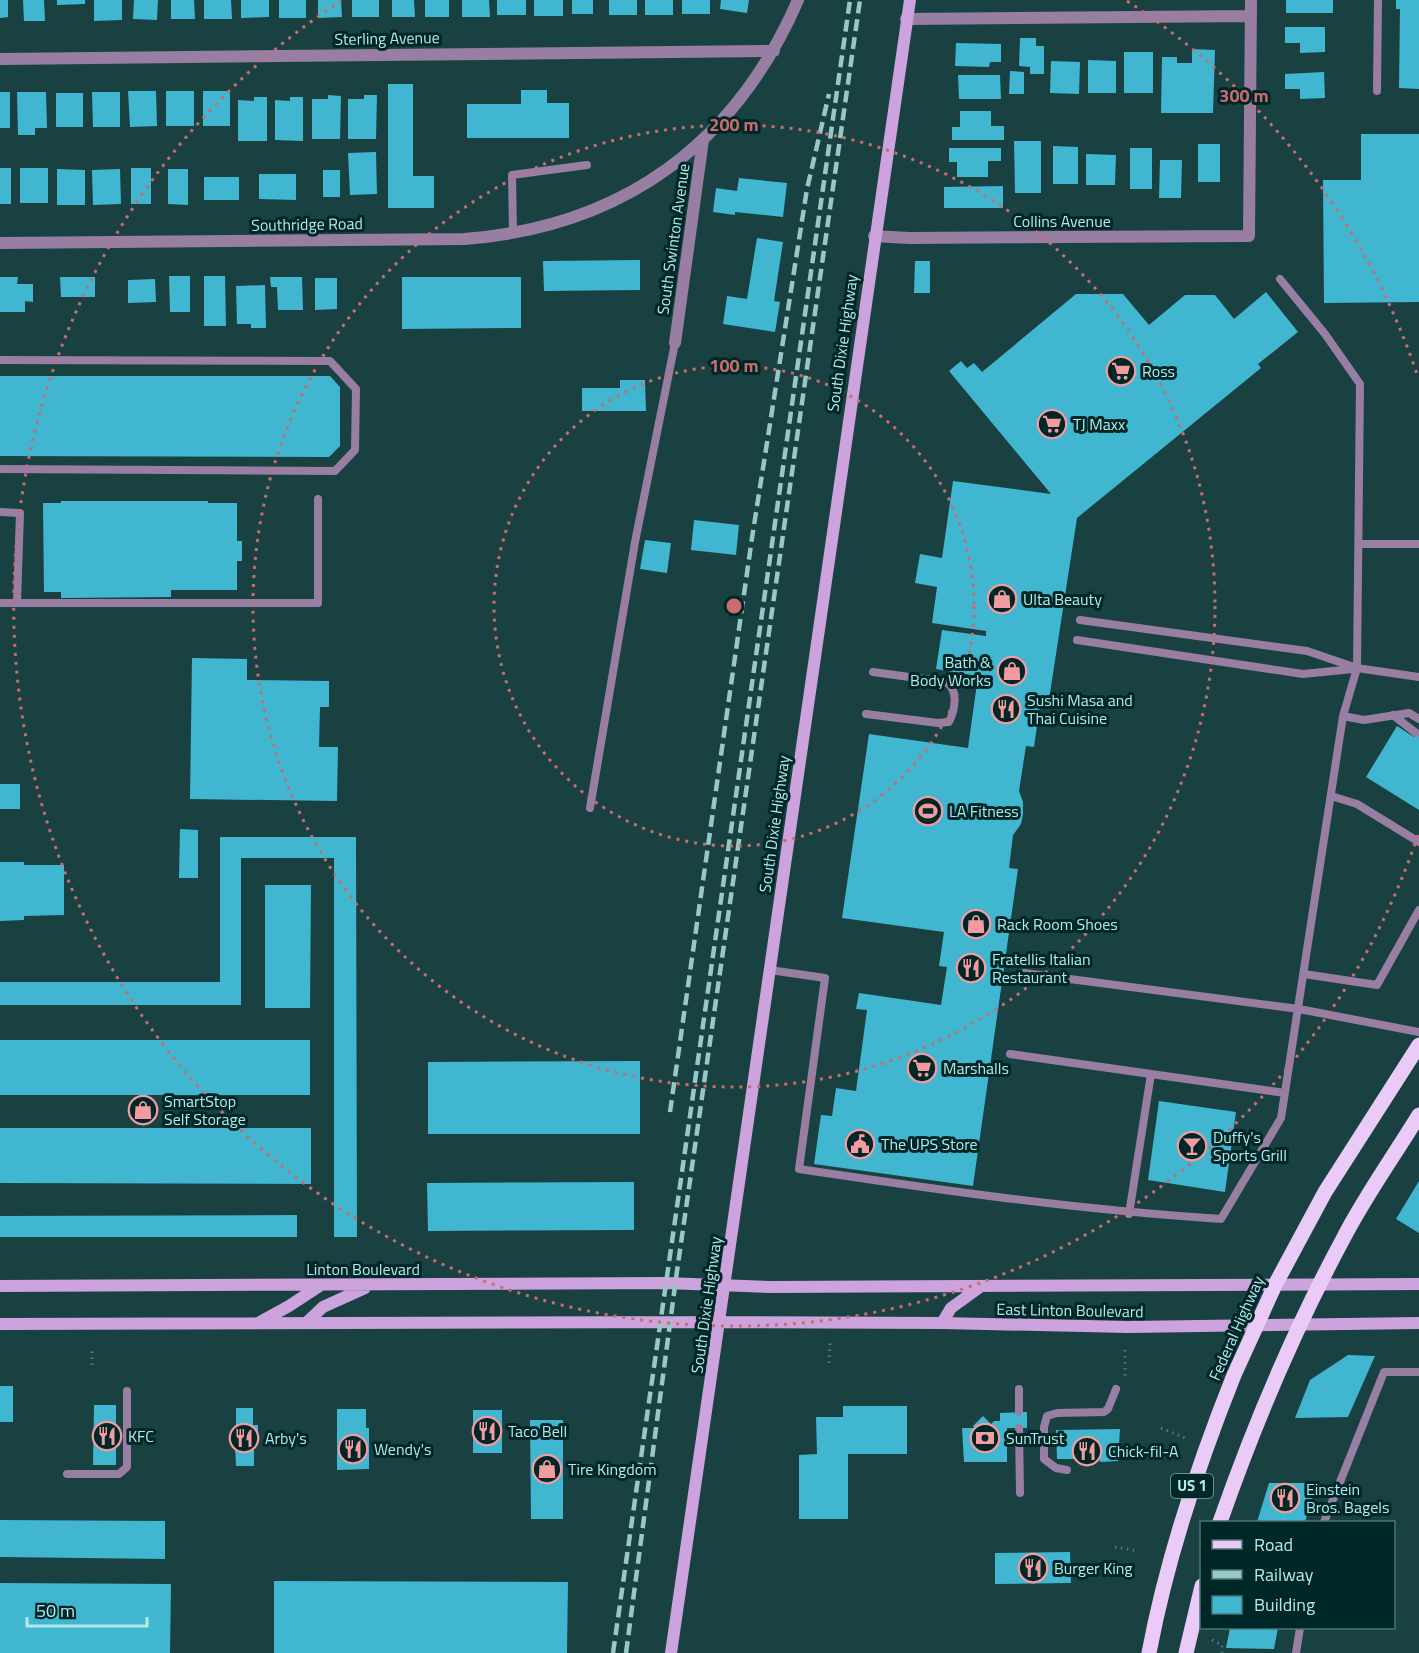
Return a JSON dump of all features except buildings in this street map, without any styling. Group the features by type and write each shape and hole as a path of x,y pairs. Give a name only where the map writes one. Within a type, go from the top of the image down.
{"main road":[{"name":"South Dixie Highway","path":"671,1653 726,1285 874,236 910,0"},
{"name":"Federal Highway","path":"1149,1653 1177,1537 1194,1480 1234,1375 1275,1285 1325,1192 1419,1046"},
{"name":"US 1","path":"1220,1521 1274,1380 1320,1284 1343,1237 1419,1115"},
{"name":"Linton Boulevard","path":"0,1286 666,1283 726,1285"},
{"name":"East Linton Boulevard","path":"726,1285 1419,1284"},
{"path":"256,1324 321,1285"},
{"path":"306,1323 323,1307 372,1285"},
{"path":"942,1323 951,1308 981,1286"},
{"name":"East Linton Boulevard","path":"720,1322 1128,1327 1419,1323"},
{"path":"0,1324 720,1322"},
{"path":"1186,1653 1200,1594"}],"street":[{"name":"South Swinton Avenue","path":"610,203 661,174 703,140 733,108 759,75 774,51 798,0"},
{"path":"906,19 1251,16 1251,0"},
{"name":"Collins Avenue","path":"874,236 909,238 1249,236 1251,16"},
{"name":"Sterling Avenue","path":"0,59 774,51"},
{"name":"South Swinton Avenue","path":"675,343 703,140"},
{"name":"Southridge Road","path":"0,243 464,239 513,233 561,222 610,203"}],"lane":[{"path":"1377,91 1378,0"},
{"path":"513,233 512,175 587,165"},
{"path":"770,970 825,978 799,1169 985,1197 1129,1214 1221,1220 1281,1118 1342,716 1357,668 1360,384 1325,333 1280,279"},
{"path":"590,808 635,542 675,343"},
{"path":"0,360 330,361 356,389 355,450 335,471 0,469"},
{"path":"0,603 318,603 318,499"},
{"path":"0,512 20,513 17,603"},
{"path":"1359,544 1419,544"},
{"path":"1080,620 1307,651 1357,668 1419,678"},
{"path":"1077,640 1303,674 1357,668"},
{"path":"866,714 939,723 949,722 953,715 955,692 953,686 946,682 873,672"},
{"path":"1342,716 1364,720 1409,713 1419,719"},
{"path":"1393,716 1416,733"},
{"path":"1330,796 1357,804 1419,842"},
{"path":"1304,974 1377,985 1419,910"},
{"path":"1024,973 1299,1008 1419,1032"},
{"path":"1010,1054 1285,1094"},
{"path":"1129,1214 1151,1074"},
{"path":"1324,1521 1384,1372 1419,1372"},
{"path":"1019,1389 1019,1412"},
{"path":"1067,1470 1056,1468 1044,1460 1044,1427 1047,1416 1058,1413 1104,1412 1108,1409 1116,1389"},
{"path":"67,1474 119,1474 127,1467 127,1391"},
{"path":"1019,1428 1020,1493"},
{"path":"1296,1653 1300,1629"}],"path":[{"path":"829,1362 830,1342"},
{"path":"92,1365 93,1349"},
{"path":"1125,1350 1125,1380"},
{"path":"1161,1428 1185,1438"},
{"path":"1114,1547 1139,1551"},
{"path":"1212,1640 1222,1645 1222,1653"}],"railway":[{"path":"613,1653 850,0"},
{"path":"626,1653 677,1271 860,0"},
{"path":"670,1112 752,538 807,189 829,94"}],"place":[{"name":"Ross","path":"1121,371"},
{"name":"TJ Maxx","path":"1052,424"},
{"name":"Ulta Beauty","path":"1002,599"},
{"name":"Bath & Body Works","path":"1012,671"},
{"name":"Sushi Masa and Thai Cuisine","path":"1006,709"},
{"name":"LA Fitness","path":"928,811"},
{"name":"Rack Room Shoes","path":"976,924"},
{"name":"Fratellis Italian Restaurant","path":"971,968"},
{"name":"Marshalls","path":"922,1068"},
{"name":"SmartStop Self Storage","path":"143,1110"},
{"name":"The UPS Store","path":"860,1144"},
{"name":"Duffy's Sports Grill","path":"1192,1146"},
{"name":"Taco Bell","path":"487,1431"},
{"name":"KFC","path":"107,1436"},
{"name":"Arby's","path":"244,1438"},
{"name":"SunTrust","path":"985,1438"},
{"name":"Wendy's","path":"353,1449"},
{"name":"Chick-fil-A","path":"1087,1451"},
{"name":"Tire Kingdom","path":"547,1469"},
{"name":"Einstein Bros. Bagels","path":"1285,1498"},
{"name":"Burger King","path":"1033,1568"}]}
